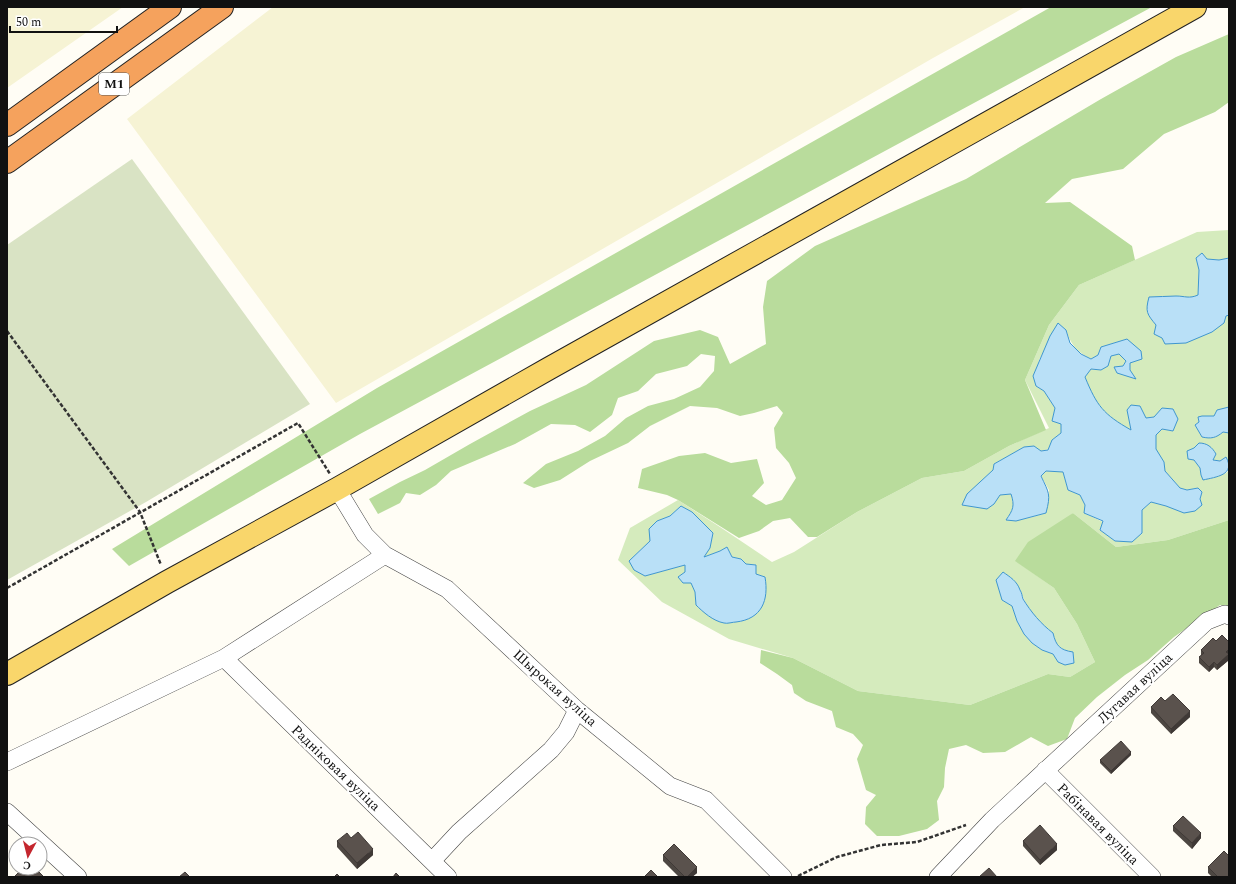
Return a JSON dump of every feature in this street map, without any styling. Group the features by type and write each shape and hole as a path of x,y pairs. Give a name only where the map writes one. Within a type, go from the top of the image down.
{"highway":[{"name":"М1","path":"7,125 170,7"},
{"name":"М1","path":"7,162 222,7"}],"main road":[{"path":"7,674 167,582 337,489 562,361 1196,7"}],"street":[{"name":"Шырокая вуліца","path":"337,489 365,535 385,555 446,589 577,710 670,786 706,800 783,877"},
{"path":"7,762 224,658 385,555"},
{"name":"Лугавая вуліца","path":"938,877 992,820 1207,621 1225,614 1229,616"},
{"name":"Радніковая вуліца","path":"224,658 448,877"},
{"path":"432,861 460,832 551,750 566,732 577,710"},
{"name":"Рабінавая вуліца","path":"1045,770 1152,877"},
{"path":"7,812 78,877"}],"path":[{"path":"7,331 140,512 167,582"},
{"path":"7,588 298,423 328,469 337,489"},
{"path":"796,877 837,857 881,845 917,842 963,826 992,820"}],"shaded area":[{"path":"7,7 123,7 7,88"},
{"path":"273,7 1025,7 933,58 336,403 127,119"}],"green space":[{"path":"1051,7 1152,7 360,434 129,566 112,549 377,388"},
{"path":"1229,34 1229,102 1215,112 1164,134 1123,169 1072,179 1045,203 1070,202 1132,246 1135,260 1079,285 1049,325 1025,380 1046,430 1009,446 964,471 922,478 857,512 817,537 808,537 790,518 773,521 759,531 739,538 678,500 667,495 638,488 642,469 679,456 705,453 731,463 757,459 764,483 752,496 766,505 782,500 796,478 789,463 776,448 774,428 783,413 777,406 740,416 717,408 690,406 650,426 628,443 590,461 560,480 534,488 523,483 546,464 578,451 605,436 626,418 648,406 674,399 700,387 714,371 715,356 701,354 687,366 656,374 638,391 618,398 612,415 590,432 575,425 551,424 515,444 451,471 436,485 420,495 406,493 400,503 378,514 369,499 425,470 530,411 586,385 654,341 700,330 718,337 730,364 766,344 763,307 767,281 815,246 966,179 1101,99 1176,57"},
{"path":"132,159 310,404 146,502 7,580 7,245"},
{"path":"1229,230 1229,258 1219,260 1196,258 1199,270 1198,295 1191,298 1176,296 1163,298 1149,316 1156,325 1229,315 1229,407 1217,410 1214,416 1198,417 1199,422 1195,425 1202,437 1211,438 1218,436 1223,432 1229,433 1229,462 1226,457 1220,461 1213,460 1199,443 1194,448 1194,460 1200,468 1201,475 1209,479 1226,473 1229,470 1229,520 1168,540 1116,547 1073,513 1016,561 1054,588 1077,624 1095,662 1070,677 1048,674 970,705 858,691 793,658 729,639 662,602 618,560 630,528 678,500 772,562 794,552 857,512 922,478 964,471 1009,446 1049,428 1025,380 1049,325 1079,285 1197,232","holes":["1066,330 1075,348 1091,359 1098,355 1101,347 1127,339 1130,370 1135,379 1123,366 1126,361 1119,354 1111,356 1101,370 1091,369 1085,377 1096,400 1107,415 1112,419 1131,430 1130,421 1154,417 1178,419 1173,431 1162,429 1156,435 1156,450 1164,462 1165,471 1180,488 1187,490 1198,488 1202,492 1200,499 1166,506 1151,502 1142,510 1142,534 1115,541 1100,530 1103,522 1084,513 1085,505 1080,495 1068,490 1063,472 1046,471 1041,476 1049,490 1046,513 1022,519 1007,520 1013,508 1011,494 1000,495 994,504 973,506 963,505 993,470 994,464 1024,447 1041,451 1049,449 1052,440 1061,433 1061,424 1052,421 1055,408 1044,391 1036,386 1039,360 1044,351","681,506 692,512 705,525 704,557 727,547 732,557 741,559 746,564 756,565 756,574 765,577 766,585 764,601 758,613 745,620 724,623 714,618 696,605 695,592 691,583 679,577 685,572 685,565 645,576 629,561 650,541 657,521 670,516","1020,589 1025,602 1033,614 1047,629 1053,633 1057,644 1067,651 1053,654 1042,650 1032,643 1024,634 1017,621 1012,606 1002,600 1001,594"]},
{"path":"1073,513 1116,547 1168,540 1229,520 1229,607 1220,605 1174,637 1148,660 1125,675 1097,697 1075,718 1067,739 1048,746 1031,737 1005,752 983,753 966,745 949,749 945,768 944,787 937,801 939,820 927,829 899,836 877,836 865,824 866,807 876,795 866,790 857,759 863,745 853,734 836,727 832,711 806,701 794,693 792,685 760,663 761,650 793,658 858,691 970,705 1048,674 1070,677 1095,662 1077,624 1054,588 1015,561 1028,542"}],"water":[{"path":"1202,253 1207,259 1219,260 1229,258 1229,315 1226,316 1224,323 1212,332 1186,343 1165,344 1162,338 1154,334 1156,325 1147,310 1149,297 1189,297 1198,295 1199,270 1196,258"},
{"path":"1058,323 1066,330 1070,343 1081,354 1091,359 1098,355 1101,347 1127,339 1141,351 1142,359 1130,363 1130,370 1136,379 1117,373 1114,367 1123,366 1126,361 1119,354 1111,356 1108,366 1101,370 1091,369 1085,377 1097,402 1107,414 1131,430 1127,410 1131,405 1140,406 1146,418 1154,417 1162,408 1173,409 1178,419 1173,431 1162,429 1156,435 1156,449 1164,462 1165,471 1180,488 1187,490 1198,488 1202,492 1200,499 1202,505 1195,511 1184,513 1151,502 1142,510 1142,533 1132,542 1115,541 1100,530 1103,521 1084,513 1085,505 1080,495 1068,490 1063,472 1046,471 1041,476 1049,497 1046,513 1016,521 1006,520 1013,508 1011,494 1000,495 994,504 987,509 962,505 967,494 993,470 994,464 1024,447 1034,446 1041,451 1048,450 1052,440 1061,433 1061,424 1052,421 1055,408 1044,391 1036,386 1033,376 1050,336"},
{"path":"1229,407 1229,433 1223,432 1216,437 1211,438 1202,437 1195,425 1199,422 1198,417 1214,416 1217,410"},
{"path":"1199,443 1207,445 1213,449 1216,454 1213,460 1220,461 1226,457 1228,463 1227,471 1219,476 1203,480 1200,468 1194,460 1188,459 1187,451 1194,448"},
{"path":"681,506 692,512 713,533 710,548 704,557 727,547 732,557 741,559 746,564 756,565 756,574 765,577 766,593 762,607 758,613 745,620 736,622 725,623 712,618 696,605 695,592 691,583 683,583 678,577 685,572 685,565 645,576 634,570 629,561 650,541 649,529 657,521 670,516"},
{"path":"1003,572 1017,584 1026,604 1040,622 1053,633 1059,647 1073,652 1074,663 1065,665 1058,662 1053,654 1042,650 1032,643 1024,634 1017,621 1012,606 1002,600 996,580"}],"building":[{"path":"1222,635 1229,642 1229,649 1226,652 1229,654 1217,665 1214,662 1209,667 1199,657 1204,653 1201,650 1213,638 1216,641"},
{"path":"1173,694 1190,711 1171,729 1151,707 1161,697 1165,701"},
{"path":"1121,741 1131,752 1111,771 1100,760"},
{"path":"1183,816 1201,833 1192,843 1173,826"},
{"path":"1040,825 1057,844 1040,860 1023,841"},
{"path":"358,832 373,849 357,863 337,841 347,833 351,838"},
{"path":"674,844 697,867 687,877 685,877 663,855"},
{"path":"1224,851 1229,856 1229,877 1218,877 1208,867"},
{"path":"989,868 997,877 979,877"},
{"path":"651,870 658,877 644,877"},
{"path":"185,872 190,877 179,877"},
{"path":"396,873 400,877 393,877"},
{"path":"43,876 44,877 14,877"}]}
